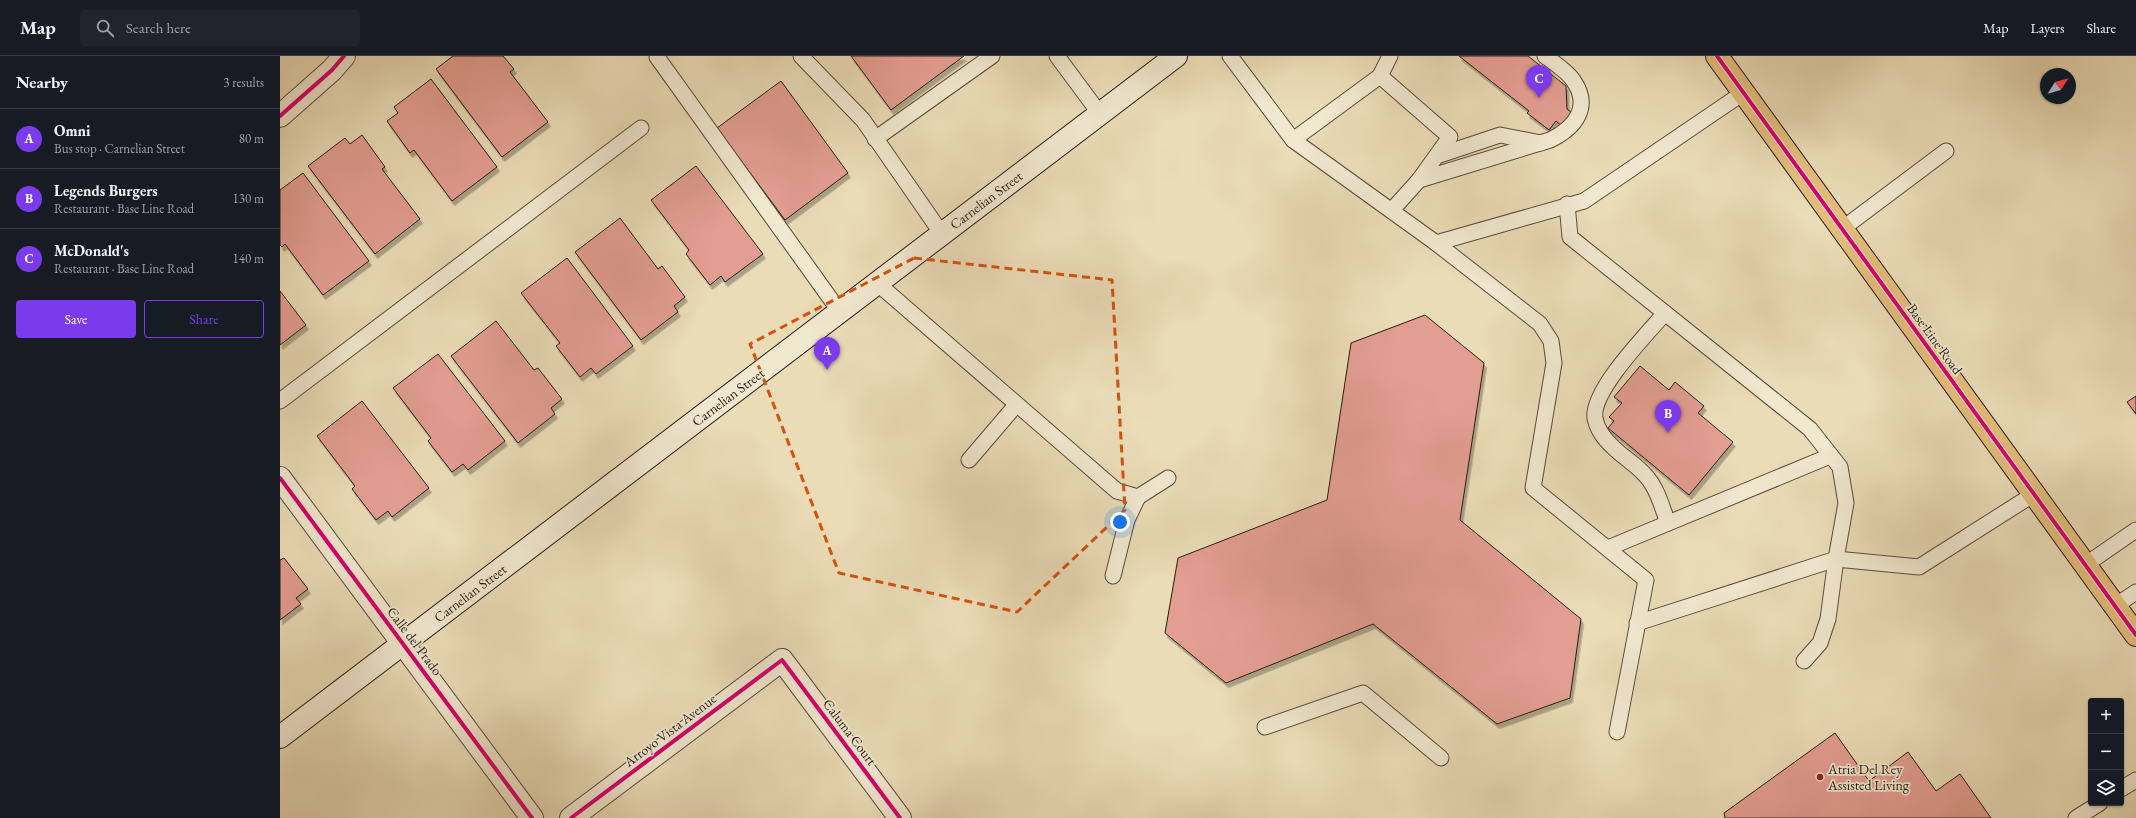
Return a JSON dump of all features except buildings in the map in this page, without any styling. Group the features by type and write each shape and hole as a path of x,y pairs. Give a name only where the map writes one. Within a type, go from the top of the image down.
{"main road":[{"path":"280,116 332,70 344,56"},
{"name":"Carnelian Street","path":"280,737 1176,56"},
{"name":"Base Line Road","path":"1717,56 2136,635"},
{"name":"Calle del Prado","path":"280,478 532,818"},
{"name":"Arroyo Vista Avenue","path":"571,818 782,660"},
{"name":"Caluma Court","path":"782,660 900,818"}],"lane":[{"path":"658,56 657,57 840,312"},
{"path":"801,56 863,120 942,234"},
{"path":"875,139 992,56"},
{"path":"1057,56 1100,114"},
{"path":"1230,56 1293,140 1392,210 1540,324 1551,342 1554,363 1533,488 1646,580 1617,732"},
{"path":"1293,140 1380,76 1390,56"},
{"path":"1419,180 1542,143 1562,134 1575,123 1580,108 1580,92 1572,78 1545,56"},
{"path":"1380,76 1450,137 1419,180 1392,210"},
{"path":"1436,243 1568,204 1584,201 1743,93"},
{"path":"280,401 641,128"},
{"path":"1437,156 1500,135 1542,143"},
{"path":"1842,229 1946,151"},
{"path":"1568,204 1570,237 1810,429 1840,467 1846,503 1836,559 1828,619 1820,643 1804,661"},
{"path":"877,283 1117,491 1138,497"},
{"path":"1665,313 1613,374 1599,397 1595,417 1600,433 1613,448 1646,476 1656,493 1668,522"},
{"path":"969,460 1016,405"},
{"path":"1608,548 1830,456"},
{"path":"1113,576 1127,520 1138,497 1168,478"},
{"path":"1637,623 1836,559 1919,567 2034,494"},
{"path":"2085,565 2136,530"},
{"path":"2115,606 2136,592"},
{"path":"1265,727 1363,693 1441,758"},
{"path":"2124,787 2136,780"},
{"path":"2076,818 2095,806"}],"highlighted area":[{"path":"914,258 1112,280 1125,510 1017,612 839,573 750,344"}],"cycle path":[{"path":"280,116 332,70 344,56"},
{"path":"1717,56 2136,635"},
{"path":"280,478 532,818"},
{"path":"571,818 782,660 900,818"}],"place":[{"name":"McDonald's","path":"1539,98"},
{"name":"Omni","path":"827,370"},
{"name":"Legends Burgers","path":"1668,433"},
{"name":"Atria Del Rey Assisted Living","path":"1820,777"}]}
